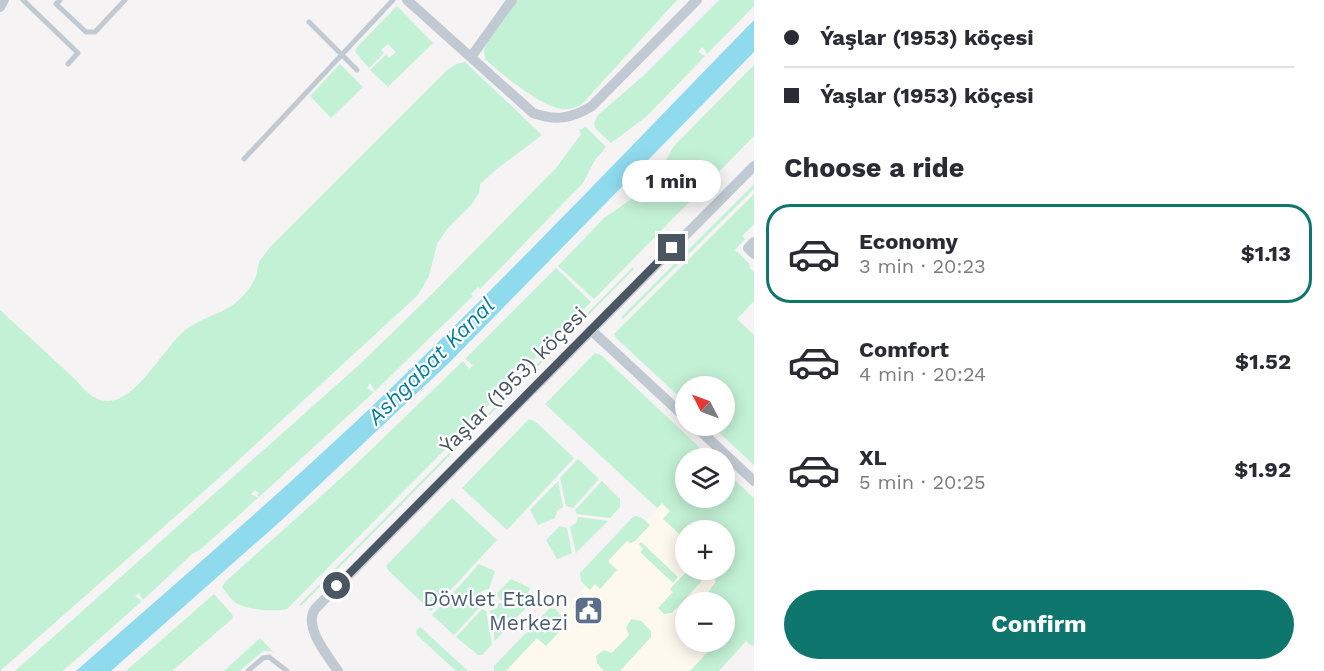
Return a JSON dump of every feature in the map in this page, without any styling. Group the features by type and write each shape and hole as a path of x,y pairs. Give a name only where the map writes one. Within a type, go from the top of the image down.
{"street":[{"path":"0,7 4,0"},
{"path":"407,0 533,113 559,120 578,115 592,106 697,0"},
{"path":"471,57 512,0"},
{"name":"Ýaşlar (1953) köçesi","path":"338,671 310,620 320,604 754,166"},
{"path":"591,330 675,408"},
{"path":"705,436 754,481"}],"lane":[{"path":"23,0 78,53 68,64"},
{"path":"60,0 56,4 86,32 94,32 125,0"},
{"path":"244,159 393,0"},
{"path":"309,22 357,70"},
{"path":"248,671 263,658 269,657 287,671"}],"shaded area":[{"path":"662,504 679,520 675,520 675,580 735,580 735,572 754,590 754,613 735,633 735,592 675,592 675,652 718,652 700,671 506,671"}],"green space":[{"path":"518,0 677,0 582,104 574,108 560,109 537,99 485,59 486,45"},
{"path":"719,0 754,0 754,6 707,54 702,47 698,52 705,56 647,116 611,143 595,128 594,123 598,115 642,77"},
{"path":"397,6 433,43 388,87 370,70 386,55 389,58 396,52 388,44 381,50 384,53 369,68 355,52 357,47"},
{"path":"465,62 542,135 480,184 479,193 472,204 447,229 437,244 429,276 418,295 219,478 0,671 0,310 92,396 107,401 121,398 147,375 188,328 228,308 241,298 252,284 259,262 270,247 448,69"},
{"path":"340,64 363,87 331,118 310,96"},
{"path":"754,65 754,136 594,299 558,266 604,218 647,185 660,197 663,192 651,181 674,146"},
{"path":"586,127 606,147 595,160 583,183 480,289 478,287 471,294 473,296 375,391 370,383 367,388 374,392 259,497 257,495 259,493 255,490 251,494 258,498 201,549 192,554 143,600 139,593 135,596 142,601 63,671 15,671 359,365 557,167 581,134 579,130"},
{"path":"754,184 754,189 623,319 621,317"},
{"path":"754,194 754,224 742,236 745,239 735,250 749,263 754,272 754,301 737,319 754,335 754,465 723,436 735,436 735,376 675,376 675,393 614,334"},
{"path":"633,267 634,269 302,605 298,606"},
{"path":"556,268 591,302 287,609 253,609 233,600 222,587 225,582 349,471 463,361 469,369 473,365 465,359"},
{"path":"595,353 601,355 675,424 675,436 687,436 700,448 675,448 675,508 735,508 735,480 754,498 754,644 752,646 746,641 719,671 690,671 708,652 735,652 735,592 708,592 715,580 735,580 735,520 675,520 675,530 663,519 670,511 662,503 657,508 545,404"},
{"path":"529,419 535,421 574,458 507,530 462,488"},
{"path":"578,459 599,479 573,508 566,506 560,478"},
{"path":"558,481 563,507 557,511 555,518 538,525 530,510"},
{"path":"602,481 620,499 620,507 610,518 577,514 575,510"},
{"path":"452,498 497,540 431,611 386,566"},
{"path":"636,516 650,525 635,541 630,543 627,541 608,561 617,570 600,589 595,584 590,590 581,581 580,573"},
{"path":"578,517 608,521 576,553 570,527 576,523"},
{"path":"560,526 567,528 572,553 557,559 546,540"},
{"path":"641,542 675,574 673,583 640,552 643,549 639,544"},
{"path":"479,564 495,571 489,589 482,591 478,597 452,594"},
{"path":"511,579 530,588 525,604 500,600 497,593"},
{"path":"679,580 701,580 692,592 675,592 675,610 672,613 664,614 658,608 673,592 670,589"},
{"path":"214,594 233,618 172,671 126,671"},
{"path":"449,597 477,601 480,607 454,635 432,615"},
{"path":"499,603 525,607 525,609 495,641 490,611 497,608"},
{"path":"550,608 555,609 564,618 559,624 563,628 546,646 537,638 506,671 494,671 494,666"},
{"path":"482,609 486,611 492,644 482,655 478,655 456,637"},
{"path":"631,619 641,621 651,631 651,637 620,671 604,671 597,663 596,656 604,650 612,653 629,635 626,628"},
{"path":"420,627 468,671 456,671 417,635 416,631"},
{"path":"260,638 276,655 271,651 263,651 240,671 224,671"}],"water":[{"name":"Ashgabat Kanal","path":"754,20 754,52 449,363 283,519 111,671 76,671 271,499 386,393 526,255"}],"place":[{"name":"Döwlet Etalon Merkezi","path":"589,610"}],"route":[{"path":"337,586 672,248"}]}
